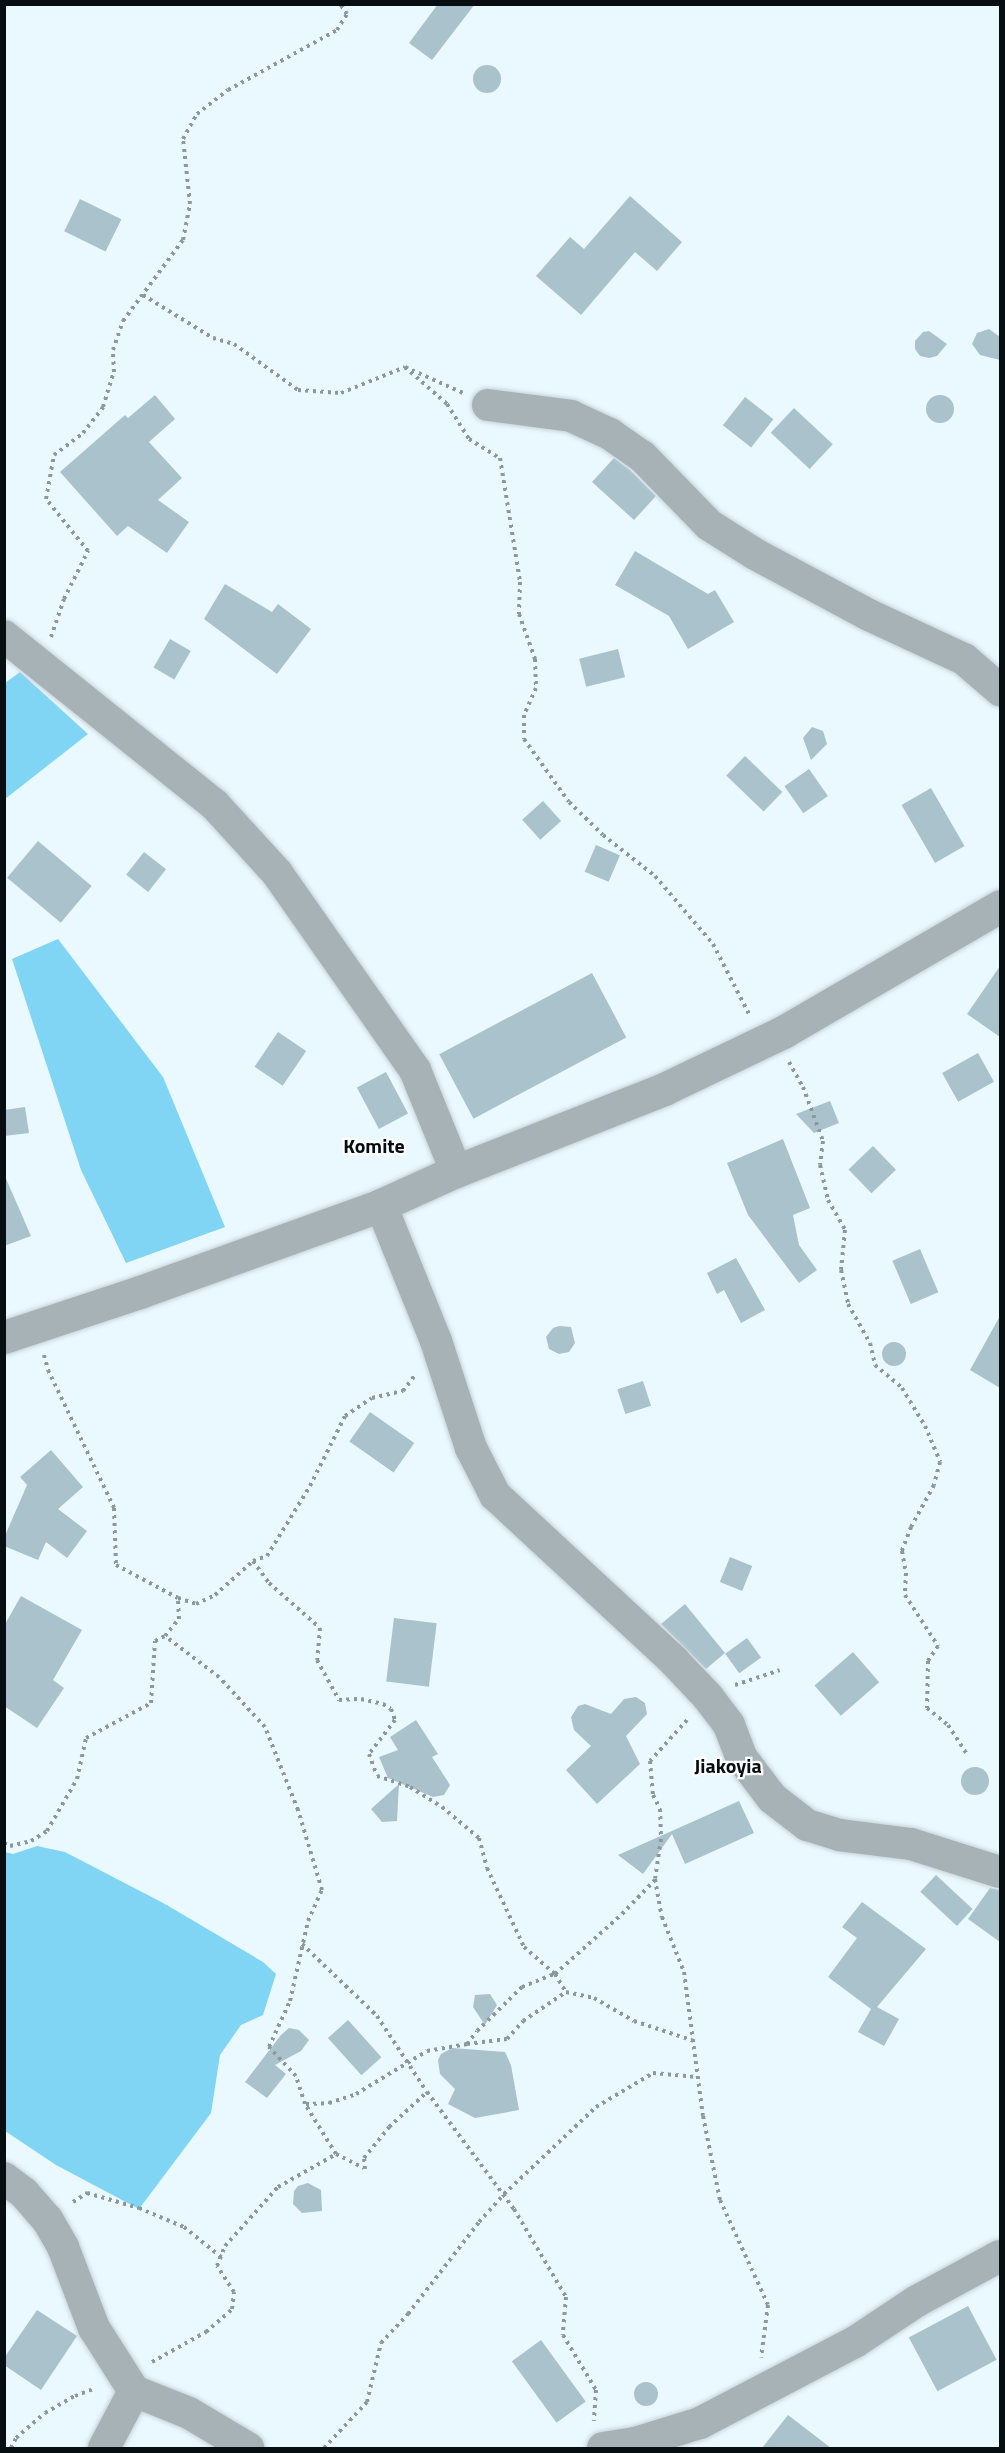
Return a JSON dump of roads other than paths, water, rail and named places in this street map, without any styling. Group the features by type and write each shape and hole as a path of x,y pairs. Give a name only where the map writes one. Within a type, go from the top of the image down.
{"street":[{"path":"488,405 571,416 610,434 642,456 709,525 755,554 869,615 964,659 1000,690"},
{"path":"4,636 215,805 277,873 415,1070 456,1172"},
{"path":"4,1337 381,1205 456,1172 664,1089 773,1037 1000,906"},
{"path":"381,1205 436,1341 471,1448 495,1495 673,1660 708,1697 729,1725 741,1757 772,1798 807,1825 839,1835 911,1844 1000,1872"},
{"path":"4,2178 24,2193 47,2219 63,2247 94,2328 130,2384 189,2413 248,2448"},
{"path":"598,2437 635,2443 705,2436 917,2301 1000,2256"},
{"path":"104,2448 130,2384"}],"district":[{"name":"Komite","path":"374,1145"},
{"name":"Jiakoyia","path":"728,1765"}]}
